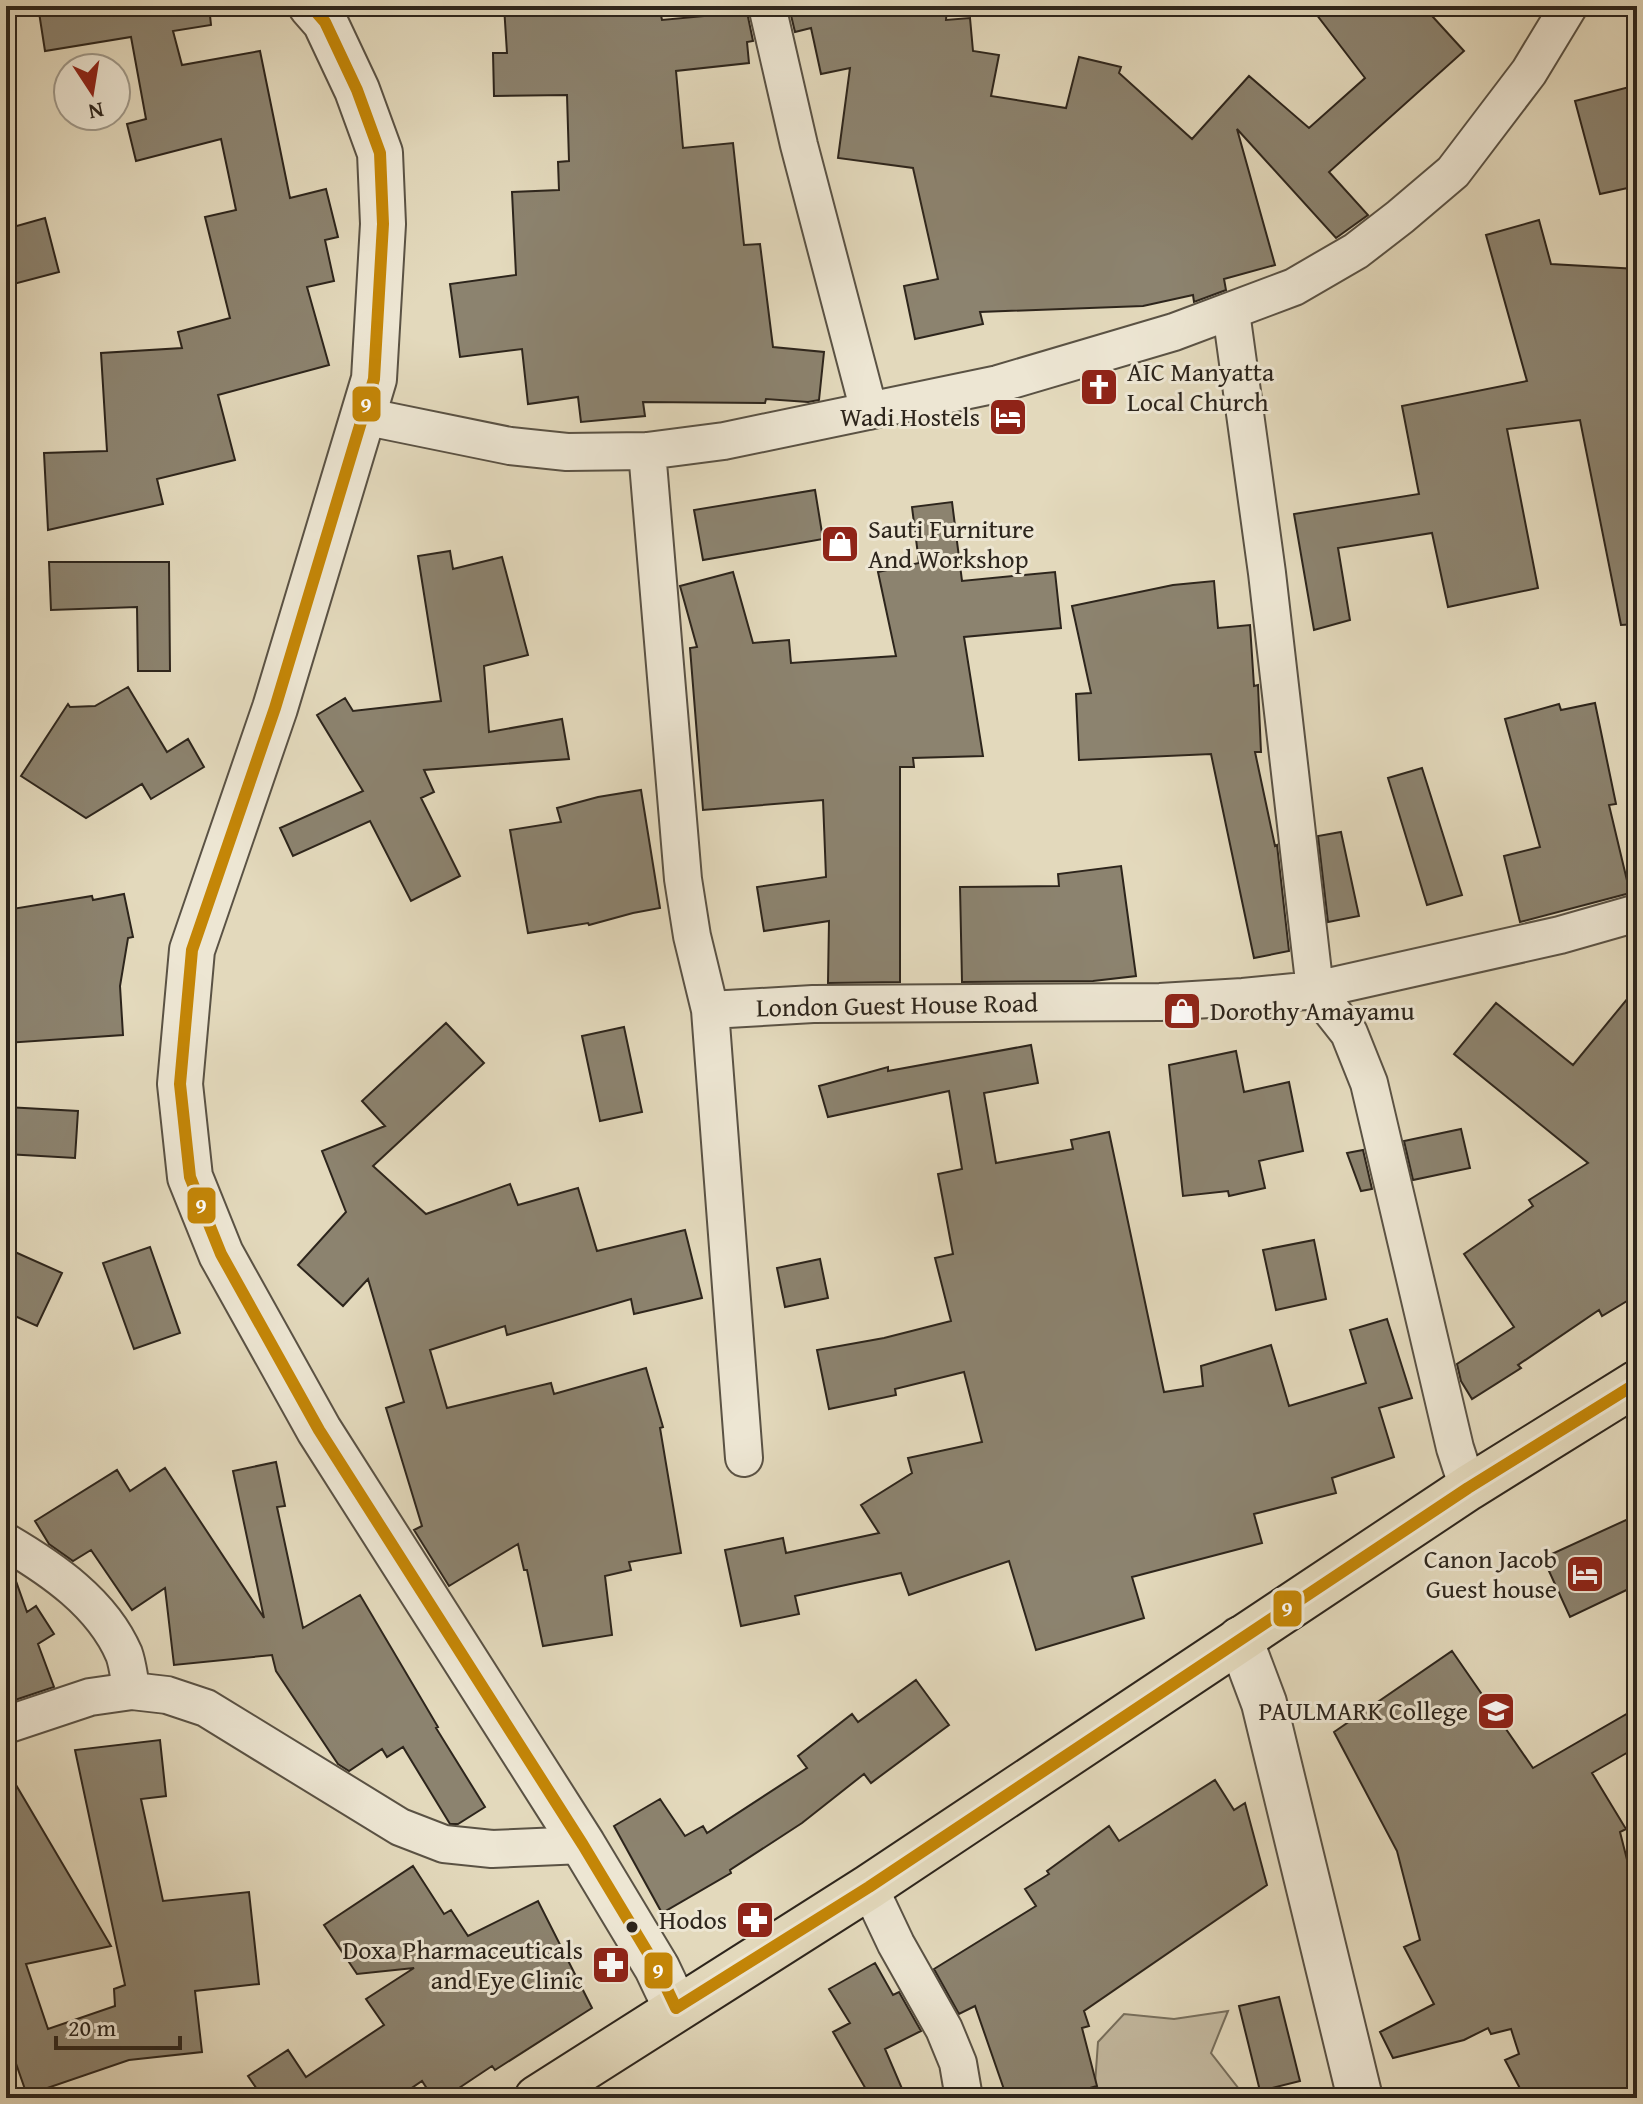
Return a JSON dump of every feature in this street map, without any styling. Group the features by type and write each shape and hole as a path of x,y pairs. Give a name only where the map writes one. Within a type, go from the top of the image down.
{"main road":[{"path":"537,2098 869,1887 1468,1488 1637,1383"}],"street":[{"path":"311,6 325,22 357,90 380,153 383,224 374,379 275,708 192,950 180,1084 190,1177 221,1254 319,1430 583,1845 657,1968 676,2008"},
{"path":"767,6 799,145 869,411"},
{"path":"363,416 510,446 567,452 647,451 724,441 998,384 1174,332 1294,287 1356,251 1453,172 1529,72 1569,6"},
{"path":"1231,312 1267,573 1315,990 1349,1033 1369,1083 1455,1448 1468,1488"},
{"path":"647,451 683,879 692,936 710,1010 744,1458"},
{"name":"London Guest House Road","path":"710,1010 813,1004 1160,1002 1315,990 1560,935 1637,913"},
{"path":"6,1542 72,1587 99,1615 124,1655 132,1691"},
{"path":"1240,1639 1264,1703 1360,2098"},
{"path":"6,1725 90,1697 132,1691 167,1695 206,1708 400,1827 444,1844 492,1849 583,1845"},
{"path":"869,1887 896,1944 944,2029 958,2063 964,2098"}],"shaded area":[{"path":"1228,2011 1211,2053 1246,2098 1094,2098 1098,2042 1124,2014 1174,2019"}],"building":[{"path":"38,6 209,6 211,25 173,31 182,65 260,51 290,198 326,189 338,237 325,240 334,281 307,287 329,365 218,395 235,460 157,479 163,504 48,530 44,453 107,451 101,353 182,348 178,332 230,318 205,217 236,210 221,139 136,161 129,132 132,132 132,123 146,119 131,37 45,51"},
{"path":"504,6 659,6 662,20 747,12 753,41 747,42 749,63 676,71 683,148 733,143 744,245 760,244 773,347 824,352 819,400 643,402 645,416 581,422 578,397 528,404 522,349 460,357 450,284 516,275 512,192 559,190 558,162 569,161 567,95 494,96 493,53 507,53"},
{"path":"947,6 946,20 970,18 973,51 999,55 991,96 1066,108 1079,57 1121,67 1119,73 1192,139 1249,76 1309,128 1365,78 1310,6 1423,6 1464,51 1329,172 1368,215 1336,238 1237,129 1275,265 1224,279 1226,290 1194,302 1193,295 1143,306 980,312 983,324 915,339 904,286 938,279 913,168 838,158 850,68 821,74 811,28 795,32 789,7"},
{"path":"1637,85 1637,186 1600,194 1575,101"},
{"path":"45,218 59,272 6,286 6,229"},
{"path":"1539,220 1551,264 1637,269 1637,624 1621,625 1580,420 1507,429 1538,588 1448,607 1432,533 1338,548 1350,620 1314,630 1294,514 1419,494 1402,406 1527,381 1486,235"},
{"path":"815,490 823,539 703,560 694,510"},
{"path":"952,502 962,581 1055,572 1061,628 964,637 983,756 913,758 914,767 900,767 900,982 828,983 829,921 764,931 757,887 826,877 823,800 703,810 690,648 697,647 680,586 733,572 753,643 789,640 791,663 896,656 878,572 919,563 912,507"},
{"path":"450,551 453,569 502,557 528,655 484,666 489,732 562,719 569,759 424,770 434,792 421,798 460,876 411,901 370,821 293,856 280,828 363,791 317,715 345,698 353,711 441,701 418,556"},
{"path":"49,562 169,562 170,671 138,671 137,607 51,610"},
{"path":"1214,581 1218,628 1250,625 1254,686 1258,685 1261,752 1255,752 1277,845 1289,951 1254,958 1211,754 1079,760 1076,694 1091,693 1072,606 1173,585"},
{"path":"128,687 167,752 188,739 204,767 151,799 142,784 86,818 21,776 68,704 70,707 95,706"},
{"path":"1595,703 1616,804 1609,805 1630,893 1520,922 1504,856 1540,847 1505,719 1559,704 1561,710"},
{"path":"1422,768 1462,895 1427,905 1388,778"},
{"path":"641,790 660,908 589,925 528,933 510,830 561,822 557,808"},
{"path":"1341,832 1359,916 1328,922 1318,836"},
{"path":"1121,866 1136,976 1093,981 962,982 960,887 1059,886 1058,874"},
{"path":"124,894 133,937 128,938 120,986 123,1035 6,1043 6,910"},
{"path":"1637,987 1637,1295 1602,1316 1599,1310 1518,1365 1521,1368 1472,1399 1461,1381 1457,1364 1514,1327 1464,1254 1533,1206 1529,1200 1588,1163 1454,1054 1496,1003 1573,1065"},
{"path":"446,1023 484,1063 373,1166 426,1214 510,1184 518,1205 578,1188 597,1251 685,1230 702,1298 634,1314 631,1299 507,1335 505,1326 430,1350 447,1408 551,1383 554,1394 646,1368 663,1427 660,1428 681,1553 629,1562 631,1570 605,1576 612,1635 543,1646 527,1570 524,1570 518,1544 449,1586 414,1530 422,1526 386,1408 404,1402 368,1279 343,1306 298,1265 346,1212 322,1151 385,1126 362,1101"},
{"path":"624,1027 642,1112 600,1121 582,1036"},
{"path":"1031,1045 1038,1083 984,1093 996,1163 1073,1149 1071,1140 1109,1132 1164,1392 1203,1386 1201,1366 1271,1345 1289,1406 1366,1383 1350,1330 1387,1319 1412,1398 1379,1408 1394,1457 1332,1478 1336,1493 1254,1514 1262,1543 1132,1577 1144,1618 1036,1650 1009,1561 909,1595 901,1573 795,1596 799,1614 741,1626 725,1550 783,1538 786,1553 879,1533 861,1505 912,1473 908,1458 982,1442 964,1372 895,1389 896,1395 829,1409 817,1350 884,1338 951,1321 935,1258 953,1254 938,1174 962,1169 949,1091 828,1117 819,1086 888,1067 888,1071"},
{"path":"1236,1051 1244,1092 1289,1082 1303,1151 1259,1161 1265,1188 1229,1196 1228,1191 1183,1196 1169,1065"},
{"path":"6,1107 78,1111 75,1158 6,1154"},
{"path":"1461,1129 1470,1168 1413,1180 1404,1141"},
{"path":"1363,1150 1372,1189 1361,1191 1347,1153"},
{"path":"1314,1240 1326,1299 1276,1310 1263,1250"},
{"path":"150,1247 180,1333 134,1349 103,1263"},
{"path":"6,1248 62,1273 37,1326 6,1312"},
{"path":"820,1259 828,1298 785,1307 777,1268"},
{"path":"276,1462 285,1506 277,1507 303,1628 360,1595 485,1807 458,1824 450,1824 403,1747 387,1757 382,1749 349,1771 338,1764 276,1671 272,1655 174,1665 165,1588 132,1610 91,1550 73,1561 49,1544 35,1521 117,1470 130,1491 165,1468 264,1618 233,1471"},
{"name":"Canon Jacob Guest house","path":"1637,1515 1637,1585 1570,1617 1543,1558"},
{"path":"6,1567 12,1570 27,1612 36,1606 54,1634 38,1644 54,1687 6,1703"},
{"path":"1452,1651 1533,1768 1637,1708 1637,1747 1592,1773 1626,1829 1620,1832 1637,1899 1637,2098 1525,2098 1505,2060 1519,2054 1511,2029 1491,2034 1488,2028 1464,2040 1393,2058 1380,2032 1434,2004 1404,1947 1420,1940 1397,1851 1334,1732"},
{"path":"916,1680 949,1725 871,1783 864,1774 802,1823 730,1870 731,1873 662,1913 614,1826 660,1799 685,1836 703,1826 707,1833 807,1768 798,1756 852,1714 858,1722"},
{"path":"160,1740 166,1796 141,1799 163,1901 249,1892 259,1984 195,1991 202,2052 129,2060 27,2095 6,2035 6,1768 111,1946 26,1964 48,2029 115,2006 114,1989 125,1985 75,1750"},
{"path":"1215,1780 1234,1810 1245,1803 1267,1885 1084,2011 1089,2026 1082,2028 1097,2086 1072,2093 1073,2098 1007,2098 975,2006 959,2014 934,1969 1036,1906 1025,1889 1109,1826 1119,1841"},
{"path":"413,1866 444,1914 451,1910 468,1936 538,1901 592,2008 495,2070 492,2066 444,2098 433,2098 422,2081 397,2098 263,2098 248,2076 288,2050 306,2077 384,2025 366,1999 414,1968 357,1974 324,1925"},
{"path":"875,1963 893,1995 899,1992 921,2031 885,2049 906,2098 871,2098 833,2032 850,2023 829,1989"},
{"path":"1279,1997 1300,2081 1260,2091 1239,2006"}],"transit line":[{"name":"9","path":"311,6 325,22 357,90 380,153 383,224 374,379 275,708 192,950 180,1084 190,1177 221,1254 319,1430 583,1845 657,1968 676,2008 869,1887 1468,1488 1637,1383"}],"place":[{"name":"AIC Manyatta Local Church","path":"1099,387"},
{"name":"Wadi Hostels","path":"1008,417"},
{"name":"Sauti Furniture And Workshop","path":"840,544"},
{"name":"Dorothy Amayamu","path":"1182,1011"},
{"name":"Canon Jacob Guest house","path":"1585,1574"},
{"name":"PAULMARK College","path":"1496,1711"},
{"name":"Hodos","path":"755,1920"},
{"name":"Doxa Pharmaceuticals and Eye Clinic","path":"611,1965"}]}
